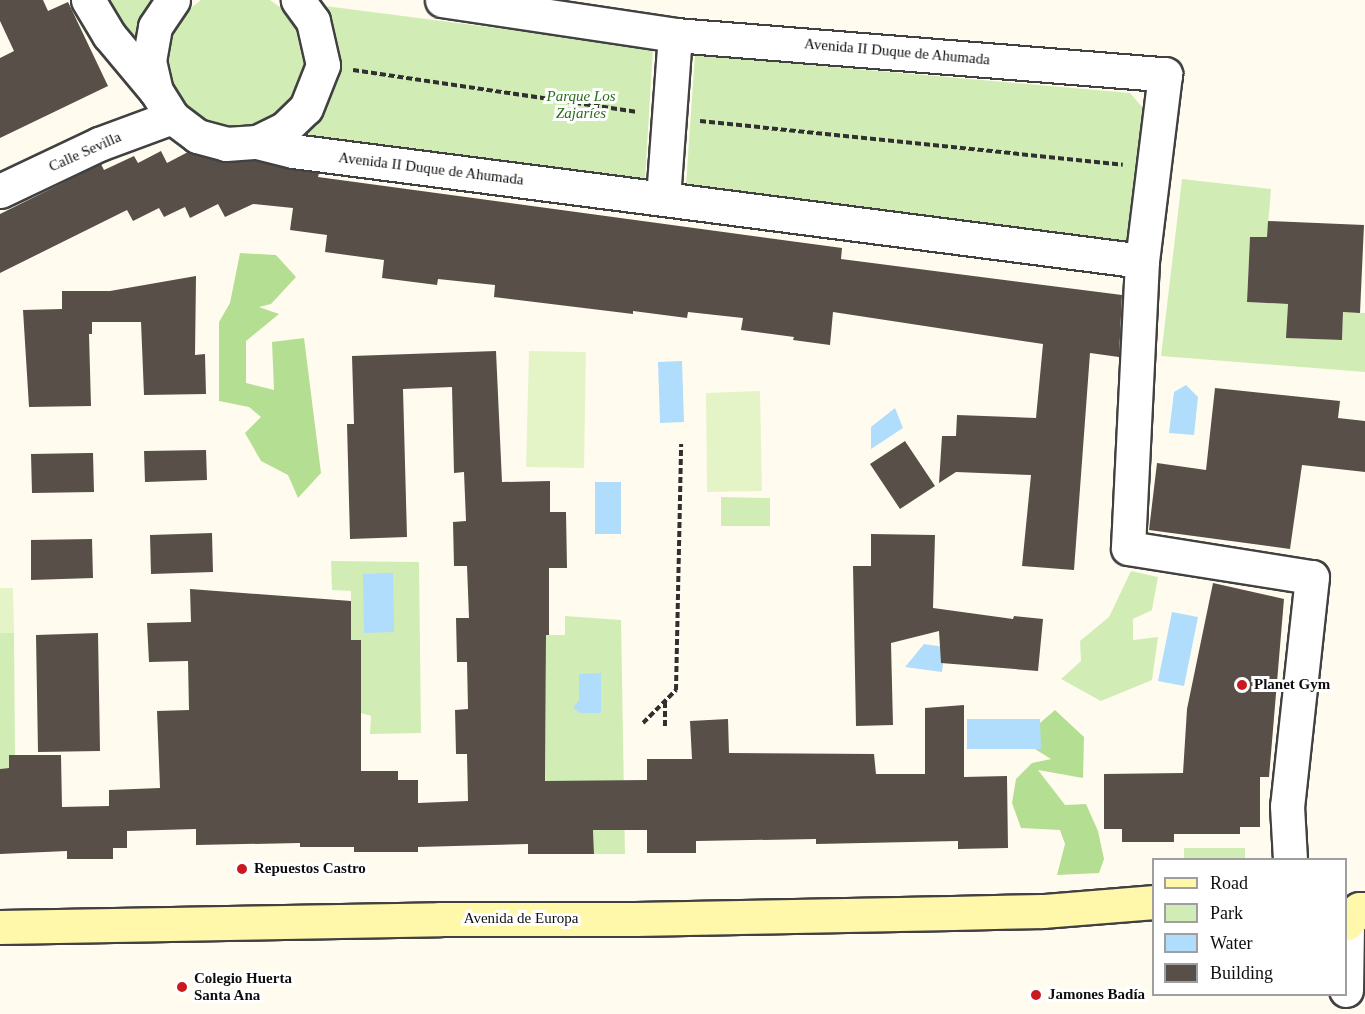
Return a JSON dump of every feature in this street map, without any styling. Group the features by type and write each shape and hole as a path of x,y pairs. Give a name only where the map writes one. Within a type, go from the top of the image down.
{"main road":[{"path":"1354,914 1365,894"},
{"name":"Avenida de Europa","path":"0,927 1043,911 1152,902"},
{"name":"Avenida de Europa","path":"1043,911 1152,919"}],"street":[{"path":"88,0 108,35 164,104 197,136 226,144 256,142 284,129 306,108 323,65 313,21 298,0"},
{"path":"164,104 149,61 155,27 173,0"},
{"name":"Avenida II Duque de Ahumada","path":"442,0 675,35 1165,74 1142,261 1128,548 1312,577 1287,806 1290,858"},
{"path":"663,198 675,35"},
{"name":"Calle Sevilla","path":"0,191 99,144 164,104"},
{"name":"Avenida II Duque de Ahumada","path":"256,142 293,151 1142,261"},
{"path":"1347,980 1354,914"},
{"path":"1342,1014 1345,996"}],"path":[{"path":"323,65 669,117 1153,169"},
{"path":"643,723 676,690 681,444"},
{"path":"665,701 665,726"}],"green space":[{"path":"103,0 157,0 140,55"},
{"path":"201,0 270,0 287,12 300,32 306,54 305,77 296,99 279,116 259,127 235,131 213,127 193,116 177,100 168,78 166,56 171,34 183,14"},
{"name":"Parque Los Zajaríes","path":"325,6 653,48 645,180 303,134 337,69 335,34"},
{"path":"695,55 1130,93 1143,108 1128,245 686,185"},
{"path":"1182,179 1271,189 1267,237 1250,237 1247,302 1288,304 1287,338 1342,340 1343,312 1365,313 1365,372 1161,356"},
{"path":"240,253 276,255 296,277 271,304 259,307 279,314 246,341 246,383 274,390 272,342 304,338 321,473 298,498 288,475 261,461 245,433 261,417 249,407 219,401 219,322 230,303"},
{"path":"529,351 586,352 584,468 526,467"},
{"path":"760,391 762,491 707,492 706,393"},
{"path":"721,497 770,498 770,526 721,526"},
{"path":"331,561 419,562 421,733 370,734 371,716 361,713 361,640 351,640 351,591 332,590"},
{"path":"1131,571 1158,577 1152,610 1133,619 1133,640 1158,637 1152,680 1101,701 1061,679 1081,661 1080,641 1109,617"},
{"path":"0,588 13,588 14,633 0,633"},
{"path":"565,616 621,620 625,854 594,854 593,830 545,797 546,635 565,635"},
{"path":"0,633 14,633 15,755 9,756 9,768 0,769"},
{"path":"1055,710 1084,737 1083,778 1038,770 1065,805 1086,804 1098,831 1104,859 1099,873 1057,875 1065,844 1060,830 1021,828 1012,803 1016,779 1032,763 1051,759 1035,749 1040,723"},
{"path":"1184,848 1245,848 1245,858 1184,858"}],"water":[{"path":"682,361 684,422 660,423 658,362"},
{"path":"1186,385 1198,397 1194,435 1169,433 1174,392"},
{"path":"895,408 903,428 871,449 871,427"},
{"path":"595,482 621,482 621,534 595,534"},
{"path":"393,573 394,632 364,633 363,574"},
{"path":"1172,612 1198,617 1184,686 1158,681"},
{"path":"924,644 945,647 942,672 905,667"},
{"path":"601,673 601,713 580,713 573,708 579,700 579,674"},
{"path":"967,719 1040,719 1041,749 967,749"}],"building":[{"path":"0,0 43,0 48,11 68,2 108,86 0,138 0,58 14,51 0,21"},
{"path":"161,151 167,163 188,152 221,162 255,161 319,173 318,177 842,248 841,259 1122,295 1119,357 1090,353 1074,570 1022,566 1031,475 956,472 939,483 942,436 956,436 957,415 1036,418 1043,344 833,312 830,345 793,340 794,337 741,330 743,318 688,312 687,318 633,311 633,314 494,297 495,285 438,279 437,285 382,278 384,260 325,252 327,235 290,230 293,208 253,204 225,217 218,204 190,218 185,207 164,217 159,208 133,221 127,210 0,273 0,214 101,164 104,170 134,156 138,163"},
{"path":"1268,221 1364,225 1360,313 1343,312 1342,340 1286,338 1288,304 1247,302 1250,237 1267,237"},
{"path":"196,276 195,355 205,354 206,394 144,395 141,322 92,322 92,334 89,334 91,406 29,407 23,310 62,309 62,291 110,291"},
{"path":"496,351 502,482 550,481 550,512 566,512 567,568 549,568 545,781 647,780 647,759 692,759 690,721 728,719 729,753 874,754 876,774 925,774 925,708 964,705 964,777 1007,776 1008,848 958,849 958,841 816,844 816,839 696,841 696,853 647,853 647,830 593,830 594,854 528,854 528,844 418,847 418,852 354,852 354,847 300,847 300,843 196,845 196,829 127,831 127,848 113,848 113,859 67,859 67,851 0,854 0,769 9,768 9,755 61,755 62,807 109,806 109,790 160,788 157,711 189,710 188,661 149,662 147,623 191,622 190,589 351,601 351,640 361,640 361,771 398,771 398,780 418,780 418,803 468,801 467,754 456,754 455,710 468,709 467,662 457,662 456,618 469,618 467,566 454,566 453,522 466,521 464,472 454,473 452,387 403,389 407,537 350,539 347,424 354,424 352,356"},
{"path":"1215,388 1340,401 1338,418 1365,421 1365,472 1302,465 1290,549 1149,530 1157,463 1206,470"},
{"path":"905,441 935,486 900,509 870,464"},
{"path":"206,450 207,480 145,482 144,451"},
{"path":"93,453 94,492 32,493 31,454"},
{"path":"212,533 213,572 151,574 150,535"},
{"path":"871,534 935,535 933,608 1013,619 1014,616 1043,619 1038,671 941,663 939,631 891,643 893,725 856,726 853,566 871,566"},
{"path":"92,539 93,578 31,580 31,540"},
{"path":"1213,583 1284,599 1269,777 1260,777 1260,827 1240,827 1240,834 1174,834 1174,842 1122,842 1122,829 1104,829 1104,774 1183,773 1187,709"},
{"path":"98,633 100,751 38,752 36,635"}],"place":[{"name":"Planet Gym","path":"1242,685"},
{"name":"Repuestos Castro","path":"242,869"},
{"name":"Colegio Huerta Santa Ana","path":"182,987"},
{"name":"Jamones Badía","path":"1036,995"}]}
